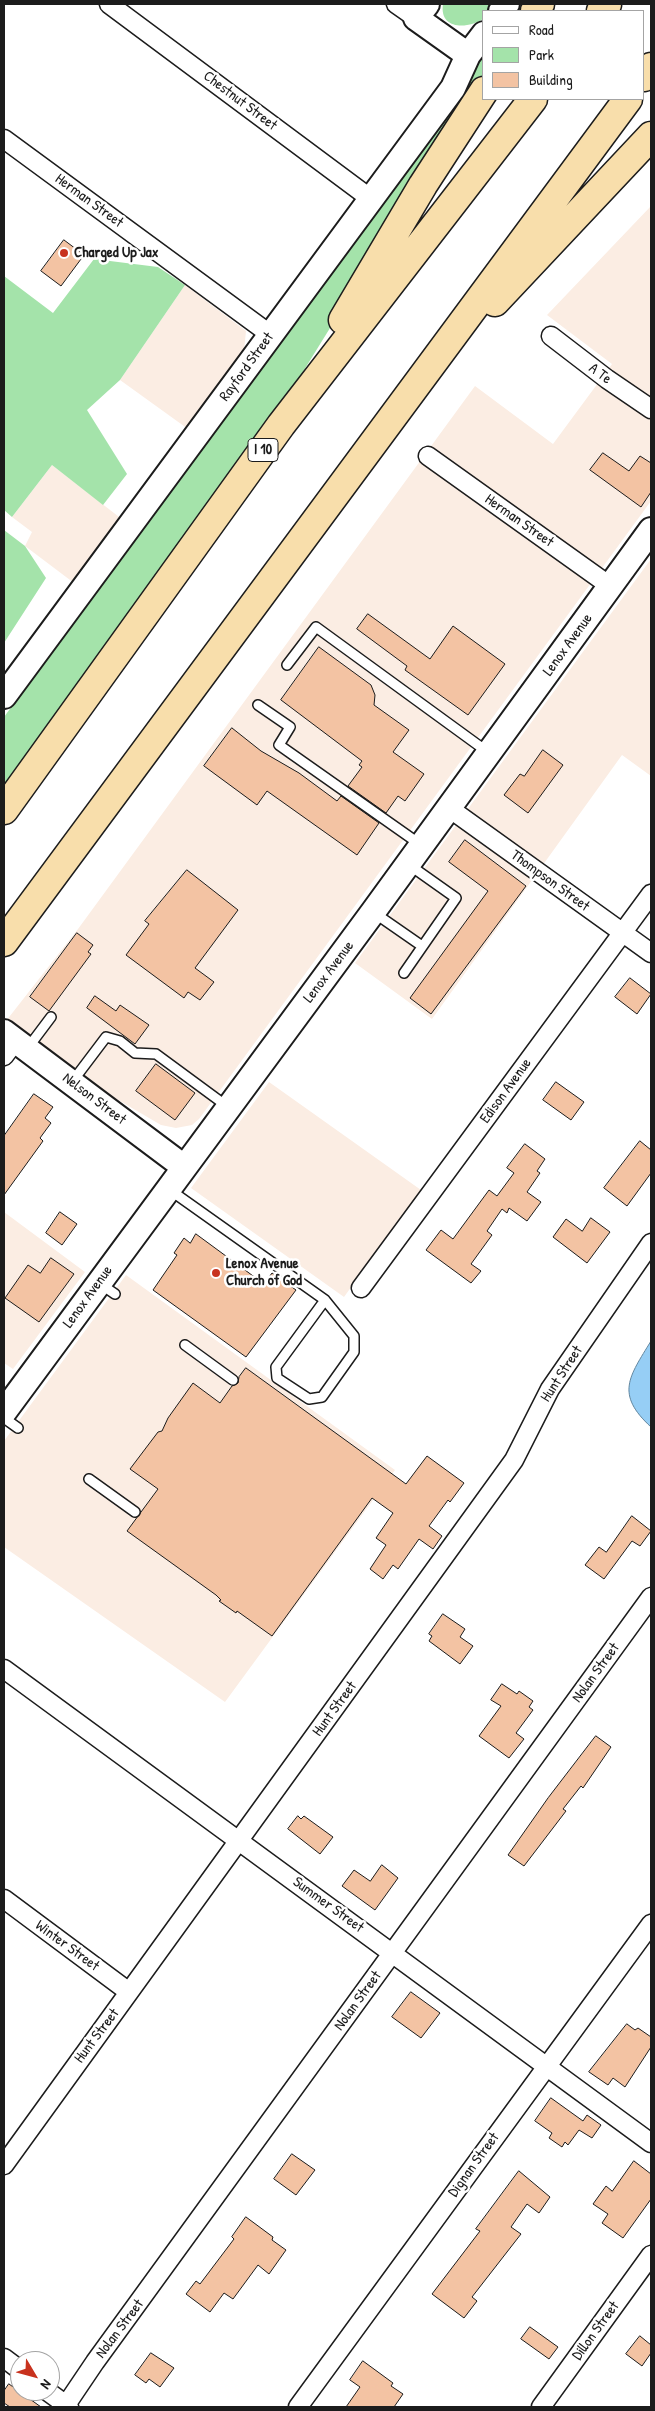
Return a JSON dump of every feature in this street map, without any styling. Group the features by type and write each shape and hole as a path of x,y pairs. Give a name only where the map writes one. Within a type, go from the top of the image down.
{"highway":[{"path":"281,425 423,185 482,94"},
{"name":"I 10","path":"4,810 281,425 532,100"},
{"path":"4,942 627,100"},
{"path":"313,523 495,302 651,136"}],"street":[{"name":"Chestnut Street","path":"109,4 371,199"},
{"path":"396,4 422,11 468,55"},
{"name":"Rayford Street","path":"4,696 453,88 468,55 482,37"},
{"name":"Herman Street","path":"4,139 271,335"},
{"name":"A Te","path":"551,336 607,379 651,409"},
{"name":"Herman Street","path":"428,456 610,586"},
{"name":"Lenox Avenue","path":"11,1420 107,1288 168,1188 415,855 651,530"},
{"name":"Thompson Street","path":"449,808 651,953"},
{"name":"Edison Avenue","path":"361,1288 651,894"},
{"name":"Nelson Street","path":"12,1044 71,1082 184,1167"},
{"name":"Hunt Street","path":"4,2165 514,1460 550,1389 651,1243"},
{"name":"Nolan Street","path":"67,2406 95,2362 651,1597"},
{"name":"Summer Street","path":"4,1669 393,1952 651,2143"},
{"name":"Winter Street","path":"4,1900 130,1992"},
{"name":"Dignan Street","path":"298,2407 651,1924"},
{"name":"Dillon Street","path":"541,2407 651,2255"}],"lane":[{"path":"287,665 316,627 489,753"},
{"path":"258,705 290,727 279,745 415,855 456,898 404,973"},
{"path":"373,912 422,946"},
{"path":"12,1044 51,1017"},
{"path":"71,1082 106,1037 112,1037 135,1053 156,1054 228,1107"},
{"path":"168,1188 325,1300 354,1336 354,1352 322,1397 309,1400 277,1378 276,1367 325,1300"},
{"path":"185,1345 233,1380"},
{"path":"4,1418 11,1420"},
{"path":"88,1479 135,1512"}],"shaded area":[{"path":"651,206 651,501 199,1119 192,1125 176,1128 161,1125 108,1094 6,1021 78,929 475,386 553,444 612,364 547,315"},
{"path":"185,285 246,331 244,351 188,429 120,380"},
{"path":"52,465 123,520 74,583 25,546 32,532 12,517"},
{"path":"651,559 651,776 622,755 432,1019 355,963"},
{"path":"269,1082 421,1190 344,1297 191,1188"},
{"path":"4,1212 85,1272 13,1369 4,1363"},
{"path":"126,1275 395,1470 225,1702 4,1547 4,1441"}],"green space":[{"path":"443,4 495,4 490,10 482,10 482,20 470,25 463,26 450,23 445,19"},
{"path":"482,51 482,82 262,438 217,495 55,714 4,790 4,717 251,381"},
{"path":"94,259 158,267 185,285 120,380 87,410 127,474 103,505 52,465 12,517 4,510 4,276 53,313"},
{"path":"4,530 25,546 46,578 4,643"}],"water":[{"path":"651,1341 651,1427 633,1405 629,1395 629,1385 637,1365"}],"building":[{"path":"64,240 84,255 61,286 41,271"},
{"path":"603,453 629,471 640,456 651,463 651,492 641,507 590,470"},
{"path":"368,614 430,659 453,626 505,664 468,715 405,670 407,666 357,629"},
{"path":"319,647 371,685 375,695 374,705 409,730 393,752 424,774 405,801 398,796 386,813 348,786 362,767 359,765 362,761 281,700"},
{"path":"232,728 261,751 299,773 337,801 341,796 379,823 357,855 267,791 257,805 204,766"},
{"path":"543,750 563,765 528,813 504,795 520,774 524,776"},
{"path":"465,840 526,886 431,1014 410,998 488,891 449,862"},
{"path":"187,870 238,910 195,968 214,982 200,1000 188,992 184,998 126,955 149,924 145,921"},
{"path":"77,933 93,945 88,952 91,954 49,1011 30,997"},
{"path":"630,978 651,994 637,1014 615,997"},
{"path":"95,996 116,1011 120,1005 149,1025 135,1044 87,1008"},
{"path":"156,1064 195,1093 175,1120 136,1091"},
{"path":"556,1082 584,1102 571,1120 543,1100"},
{"path":"34,1094 53,1107 45,1118 51,1123 40,1138 43,1141 4,1195 4,1136"},
{"path":"640,1141 651,1150 651,1173 627,1206 604,1188"},
{"path":"525,1144 545,1159 537,1171 540,1173 527,1192 541,1202 527,1221 509,1208 507,1213 502,1209 487,1231 492,1235 471,1264 481,1271 471,1283 426,1250 441,1230 453,1239 489,1190 497,1196 514,1173 507,1168"},
{"path":"60,1212 77,1224 62,1245 46,1233"},
{"path":"591,1218 610,1232 587,1263 553,1237 566,1219 582,1231"},
{"path":"196,1234 264,1284 272,1273 296,1290 246,1357 153,1290 177,1255 174,1253 184,1238 190,1243"},
{"path":"51,1258 74,1274 39,1322 5,1298 28,1265 40,1273"},
{"path":"246,1368 406,1484 427,1456 464,1483 450,1502 448,1500 429,1526 442,1536 433,1549 419,1539 398,1569 393,1565 383,1579 370,1569 386,1545 376,1538 393,1513 372,1498 272,1636 237,1611 236,1613 219,1601 221,1600 216,1595 127,1531 158,1489 130,1469 158,1432 162,1431 168,1418 193,1383 220,1403 232,1386 238,1383 239,1377"},
{"path":"632,1516 651,1531 640,1546 632,1541 604,1579 585,1565 599,1547 606,1552"},
{"path":"443,1614 465,1629 460,1637 473,1646 460,1664 429,1641 432,1636 429,1634"},
{"path":"502,1684 517,1694 519,1691 533,1701 529,1707 533,1710 516,1733 524,1739 509,1758 479,1736 501,1706 491,1700"},
{"path":"596,1736 611,1747 583,1788 581,1786 563,1809 566,1811 524,1866 508,1855 548,1798"},
{"path":"298,1816 301,1819 304,1816 333,1837 320,1854 288,1829"},
{"path":"382,1865 398,1878 375,1910 342,1886 354,1870 370,1881"},
{"path":"411,1992 440,2013 421,2038 392,2017"},
{"path":"627,2024 635,2030 638,2028 651,2037 651,2047 625,2087 613,2078 608,2085 589,2072"},
{"path":"551,2098 583,2121 587,2115 601,2125 592,2138 579,2130 568,2145 565,2142 562,2147 549,2138 552,2133 535,2121"},
{"path":"292,2154 315,2170 296,2195 274,2179"},
{"path":"634,2161 651,2174 651,2199 623,2238 602,2223 608,2214 593,2204 606,2186 612,2191"},
{"path":"519,2171 550,2197 539,2213 527,2204 511,2227 521,2234 472,2297 477,2301 464,2318 432,2294 480,2231 476,2229"},
{"path":"246,2217 273,2237 272,2240 286,2250 269,2274 258,2265 233,2299 224,2293 210,2312 186,2294 196,2281 200,2284 234,2239 232,2237"},
{"path":"530,2327 558,2347 549,2359 521,2339"},
{"path":"640,2336 651,2345 651,2353 642,2366 626,2354"},
{"path":"151,2353 174,2368 160,2387 149,2379 146,2383 135,2375"},
{"path":"363,2361 393,2383 391,2386 403,2394 394,2407 346,2407 360,2387 350,2380"},
{"path":"9,2384 10,2401 33,2401 41,2407 10,2407 4,2403 4,2391"}],"place":[{"name":"Charged Up Jax","path":"64,253"},
{"name":"Lenox Avenue Church of God","path":"216,1273"}]}
